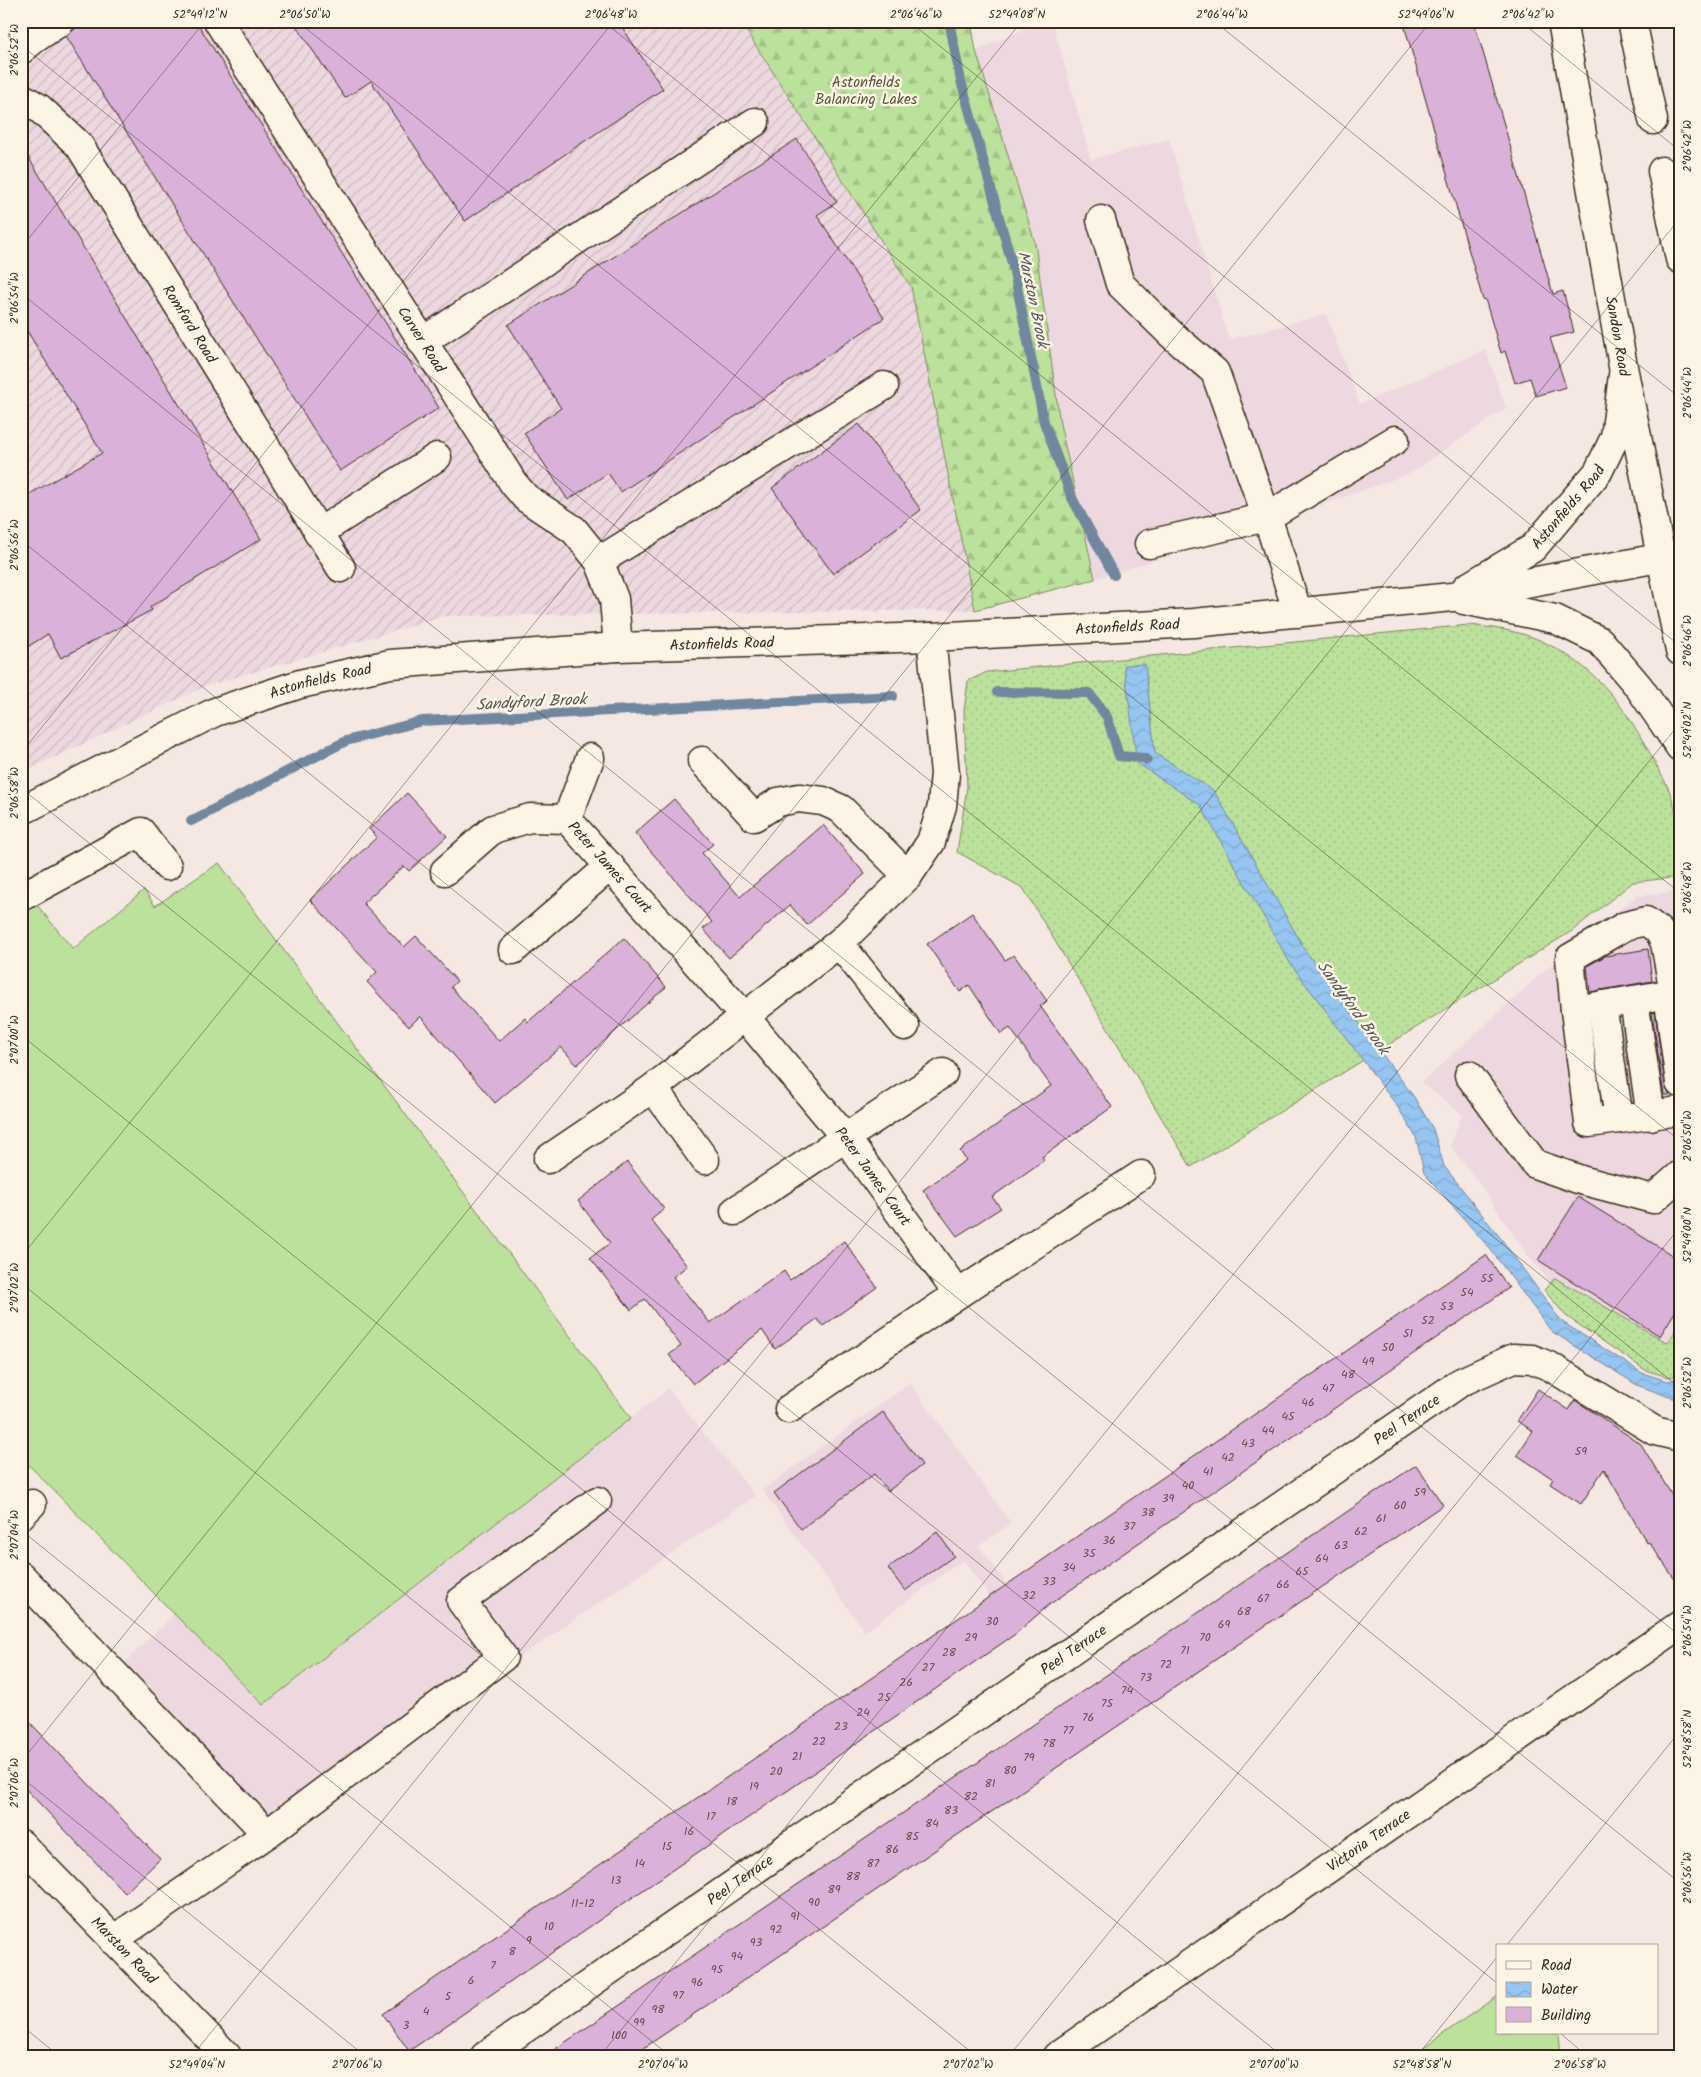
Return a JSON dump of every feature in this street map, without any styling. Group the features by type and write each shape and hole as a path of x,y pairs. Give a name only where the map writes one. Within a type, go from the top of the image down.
{"street":[{"path":"21,50 61,21"},
{"name":"Sandon Road","path":"1562,21 1624,372 1670,555 1680,651"},
{"path":"1632,21 1653,120"},
{"name":"Carver Road","path":"229,25 422,342 514,484 526,498 574,530 599,560 614,599 618,647"},
{"name":"Romford Road","path":"21,97 39,108 80,145 341,568"},
{"path":"422,342 755,122"},
{"path":"1662,171 1680,259"},
{"path":"1101,220 1120,284 1171,334 1215,372 1267,517 1298,613"},
{"name":"Astonfields Road","path":"1452,597 1533,548 1598,472 1615,437 1624,372"},
{"path":"599,560 884,386"},
{"path":"1149,544 1267,517 1395,440"},
{"path":"318,533 437,457"},
{"name":"Astonfields Road","path":"21,811 215,712 300,684 390,664 618,647 931,636 1194,623 1452,597 1670,555"},
{"name":"Astonfields Road","path":"1452,597 1555,619 1600,641 1639,687 1680,747"},
{"path":"548,1159 653,1088 745,1018 840,943 908,876 931,842 942,806 945,773 931,636"},
{"path":"567,820 590,758"},
{"path":"702,762 754,817 778,802 799,798 823,801 841,809 908,876"},
{"name":"Peter James Court","path":"446,871 493,829 530,818 567,820 745,1018 845,1137 958,1294"},
{"path":"21,897 141,832 167,866"},
{"path":"513,950 610,866"},
{"path":"1680,1083 1674,993 1665,943 1659,931 1646,921 1625,926 1570,958 1589,1123 1680,1111"},
{"path":"840,943 905,1026"},
{"path":"1576,1010 1674,993"},
{"path":"1634,1000 1651,1116"},
{"path":"1602,1005 1619,1119"},
{"path":"735,1211 943,1073"},
{"path":"1469,1075 1535,1164 1581,1180 1653,1199 1680,1175"},
{"path":"653,1088 705,1160"},
{"path":"789,1409 958,1294 1141,1175"},
{"name":"Peel Terrace","path":"485,2056 1461,1382 1514,1358 1532,1359 1551,1367 1655,1431 1680,1437"},
{"path":"113,1940 267,1834 503,1656 461,1601 597,1500"},
{"path":"21,1576 267,1834"},
{"name":"Victoria Terrace","path":"1057,2056 1680,1625"},
{"name":"Marston Road","path":"21,1844 227,2056"}],"shaded area":[{"path":"21,21 740,21 911,287 975,610 446,616 206,686 21,773"},
{"path":"1042,21 1052,21 1091,159 1169,139 1229,340 1326,314 1360,404 1486,350 1506,408 1411,473 1275,522 1095,579 976,51"},
{"path":"1680,891 1680,1336 1671,1351 1550,1282 1527,1255 1481,1186 1450,1146 1462,1114 1421,1083 1576,942 1637,896"},
{"path":"910,1383 1011,1523 979,1546 1033,1619 1015,1631 963,1560 865,1632 762,1490"},
{"path":"668,1389 756,1496 270,1827 112,1675 174,1614 263,1705"}],"green space":[{"name":"Astonfields Balancing Lakes","path":"740,21 971,21 976,51 1035,243 1060,424 1095,579 975,610 911,287"},
{"path":"1469,625 1518,633 1546,643 1582,666 1610,693 1644,742 1669,791 1678,825 1680,877 1633,882 1572,931 1191,1167 1023,888 957,852 967,787 964,711 968,681 987,672"},
{"path":"219,863 631,1418 263,1705 21,1457 21,907 32,899 73,949 144,890 155,906"},
{"path":"1555,1278 1668,1343 1680,1323 1680,1375 1668,1377 1645,1370 1566,1316 1544,1290"},
{"path":"1496,1997 1496,2034 1559,2034 1561,2056 1412,2056"}],"water":[{"path":"1145,664 1155,753 1214,791 1307,953 1414,1097 1433,1129 1444,1166 1502,1240 1561,1321 1642,1373 1668,1381 1680,1378 1680,1401 1637,1385 1551,1331 1491,1250 1424,1173 1416,1137 1397,1106 1290,963 1200,805 1137,763 1124,665"}],"building":[{"path":"84,21 196,21 439,408 340,471 66,36"},
{"path":"293,21 618,21 663,89 465,221 371,81 345,98"},
{"path":"1403,21 1474,21 1553,294 1563,291 1574,332 1550,338 1566,387 1536,396 1530,378 1515,383 1505,351 1501,353 1485,299 1483,300"},
{"path":"797,139 837,202 817,215 884,318 621,492 608,473 568,500 524,433 561,408 508,325"},
{"path":"21,145 261,539 150,607 152,610 61,658 48,634 21,651 21,499 102,453 21,321"},
{"path":"859,424 921,510 833,574 772,488"},
{"path":"407,793 447,836 409,871 404,866 363,903 404,947 416,936 457,981 451,987 499,1041 525,1018 528,1022 624,938 666,987 577,1065 561,1047 495,1103 420,1016 409,1027 367,982 377,972 310,900 377,837 369,829"},
{"path":"674,799 713,844 702,853 740,897 823,825 865,874 807,925 790,905 729,958 703,929 712,922 635,833"},
{"path":"972,913 1005,960 1014,955 1047,1001 1040,1006 1112,1107 1042,1157 1044,1160 992,1197 1001,1208 957,1236 923,1190 966,1160 960,1151 1051,1086 1010,1028 1001,1034 969,985 960,992 927,944"},
{"path":"1648,949 1652,981 1590,992 1587,966 1605,956"},
{"path":"1655,1012 1665,1085 1670,1095 1664,1095 1652,1013"},
{"path":"627,1162 664,1209 651,1220 687,1266 673,1277 710,1323 784,1271 790,1280 844,1241 877,1287 823,1326 817,1319 775,1349 762,1330 693,1384 669,1355 681,1346 645,1299 631,1310 590,1258 610,1243 578,1201"},
{"path":"1578,1197 1680,1260 1680,1304 1660,1336 1538,1260"},
{"path":"1486,1255 1509,1288 1050,1604 1014,1635 409,2051 383,2014"},
{"path":"1538,1389 1569,1410 1575,1400 1641,1444 1680,1509 1680,1587 1649,1542 1647,1543 1604,1469 1581,1504 1550,1484 1553,1479 1517,1455 1533,1431 1517,1421"},
{"path":"883,1412 922,1465 888,1491 874,1474 801,1529 774,1493"},
{"path":"1416,1465 1443,1505 778,1957 632,2056 545,2056"},
{"path":"937,1532 954,1556 905,1591 888,1568"},
{"path":"21,1713 160,1859 125,1893 21,1784"}],"waterway":[{"name":"Marston Brook","path":"949,21 961,81 1013,267 1044,422 1072,498 1114,575"},
{"name":"Sandyford Brook","path":"997,692 1089,693 1107,717 1119,756 1144,758 1147,760"},
{"name":"Sandyford Brook","path":"191,821 346,741 422,721 893,696"}]}
